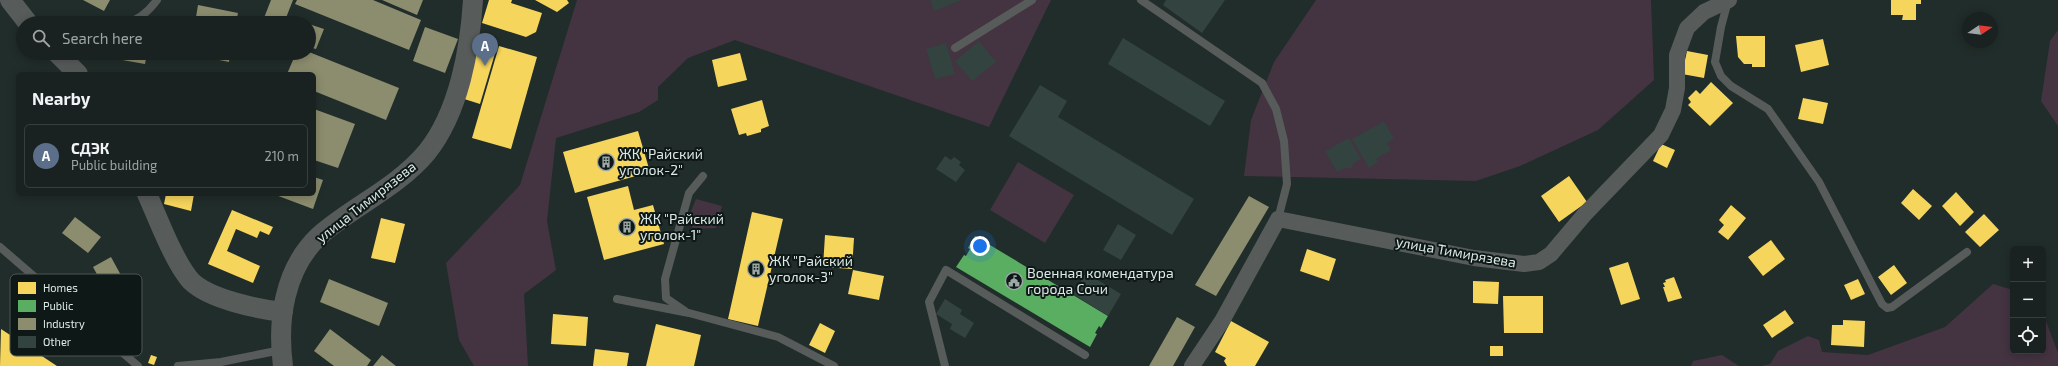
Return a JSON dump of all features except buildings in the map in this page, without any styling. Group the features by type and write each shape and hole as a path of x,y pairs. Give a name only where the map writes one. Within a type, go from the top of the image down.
{"street":[{"path":"10,0 23,16"},
{"name":"улица Тимирязева","path":"282,358 283,312 288,285 302,257 319,237 386,189 412,168 427,151 447,118 466,60 472,24 473,0"},
{"name":"улица Тимирязева","path":"1278,219 1474,258 1524,264 1539,262 1551,254 1584,215 1661,134 1673,110 1677,88 1677,56 1687,28 1704,12 1729,0"},
{"path":"64,60 76,72"},
{"path":"148,196 183,270 199,287 226,299 283,312"},
{"path":"1192,366 1222,321 1278,219"}],"lane":[{"path":"141,16 153,6 157,0"},
{"path":"955,48 1032,0"},
{"path":"1141,0 1262,83 1276,109 1284,141 1288,184 1278,219"},
{"path":"1729,0 1721,27 1715,62 1721,76 1730,86 1768,109 1819,182 1882,304 1887,308 1892,307 1967,252"},
{"path":"689,313 666,298 665,279 689,193 703,176"},
{"path":"0,246 32,274"},
{"path":"945,366 929,302 946,270 1085,355"},
{"path":"617,299 689,313 778,337 834,366"},
{"path":"126,356 138,366"},
{"path":"178,366 282,358"}],"shaded area":[{"path":"577,0 1051,0 989,127 735,40 688,58 658,87 658,100 639,112 556,138 547,221 556,270 524,294 528,366 474,366 459,340 446,263 520,185"},
{"path":"1316,0 1651,0 1654,80 1598,130 1520,166 1476,181 1244,176 1251,120 1274,62"},
{"path":"2058,30 2058,126 2041,101 2050,41"},
{"path":"1018,162 1074,195 1045,243 990,210"},
{"path":"696,199 722,206 716,228 693,229 688,218"},
{"path":"1993,284 2010,289 2010,354 2046,354 2046,321 2058,353 2058,366 1761,366 1770,364 1778,351 1808,336 1819,340 1822,352 1868,355 1945,327"},
{"path":"1722,355 1739,366 1691,366 1693,361"}],"place":[{"name":"СДЭК","path":"485,66"},
{"name":"ЖК \"Райский уголок-2\"","path":"606,162"},
{"name":"ЖК \"Райский уголок-1\"","path":"627,227"},
{"name":"ЖК \"Райский уголок-3\"","path":"756,269"},
{"name":"Военная комендатура города Сочи","path":"1014,281"}]}
